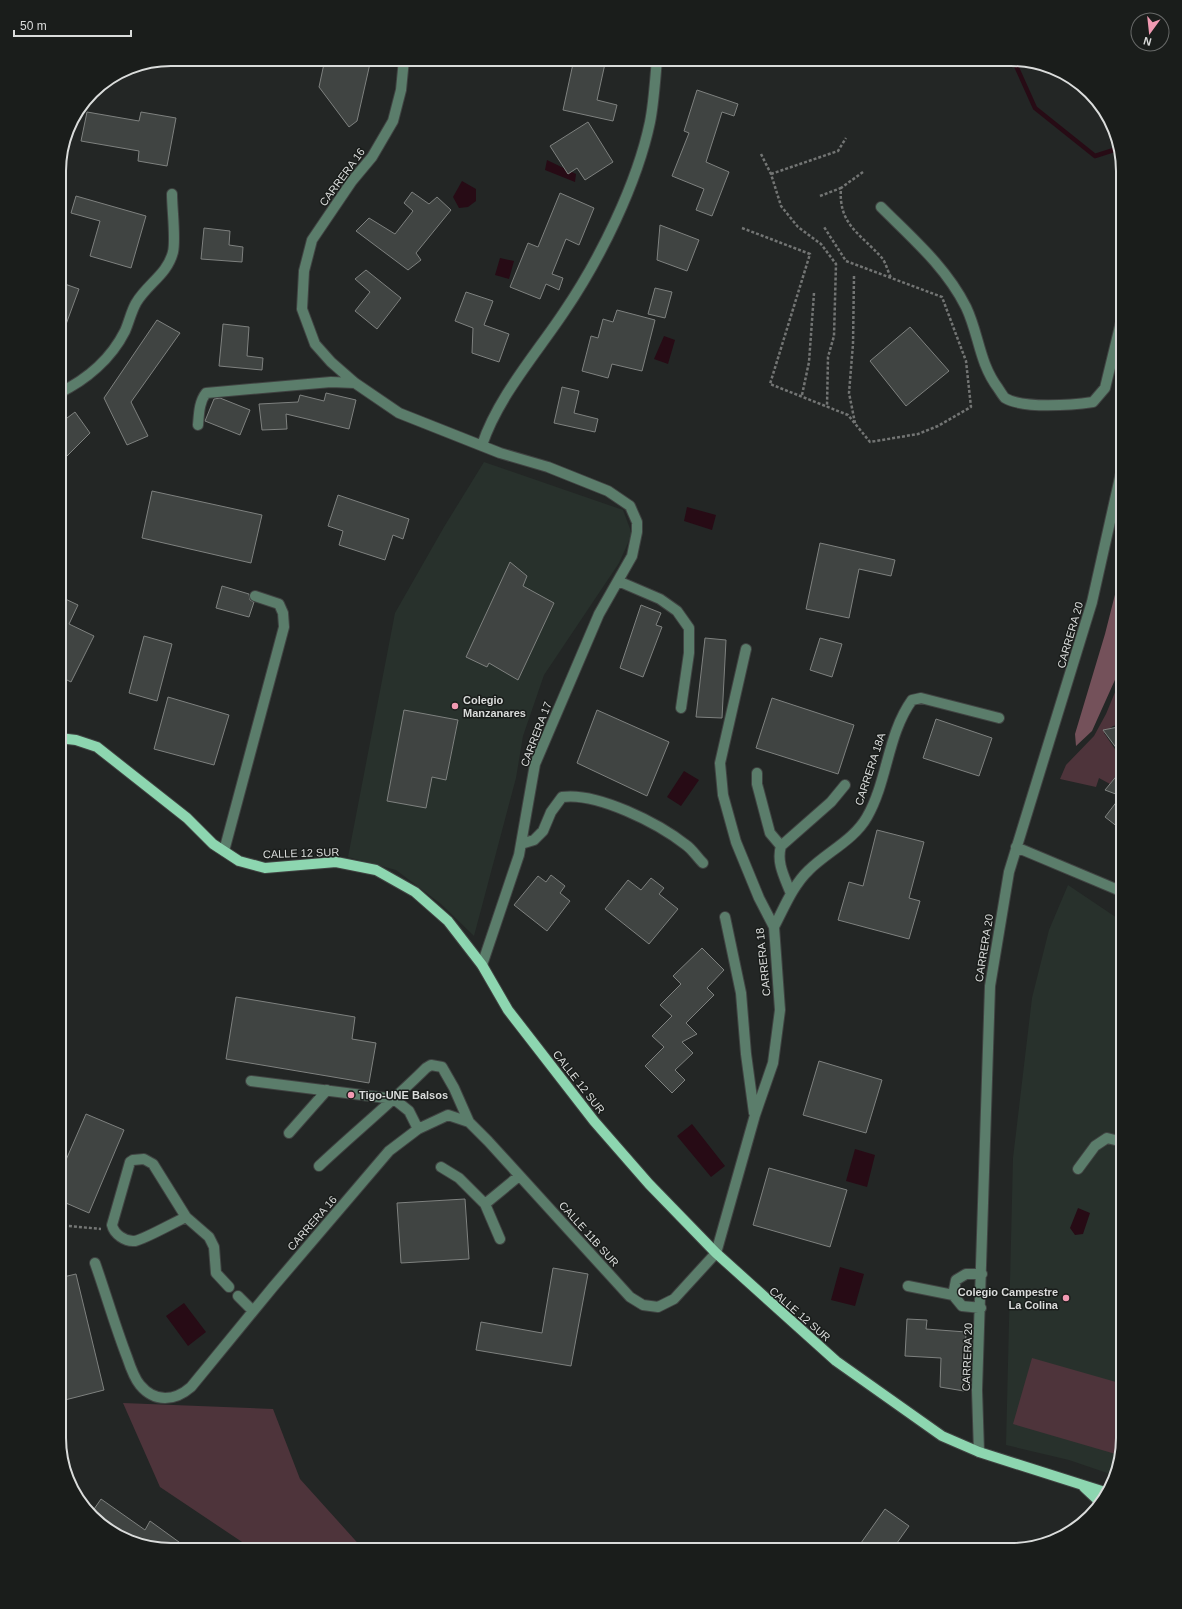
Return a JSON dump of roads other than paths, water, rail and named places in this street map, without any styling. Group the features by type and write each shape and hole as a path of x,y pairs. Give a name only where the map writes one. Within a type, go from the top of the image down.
{"main road":[{"name":"CALLE 12 SUR","path":"66,739 76,740 97,747 187,818 213,844 239,861 265,868 336,862 376,870 415,892 448,922 482,965 508,1010 594,1121 649,1184 716,1253 836,1361 942,1436 979,1452 1101,1491"},
{"name":"CALLE 12 SUR","path":"1079,1483 1096,1499"}],"street":[{"name":"CARRERA 16","path":"355,384 331,362 315,344 302,309 304,271 312,240 352,181 372,158 393,121 401,90 403,66"},
{"path":"198,425 200,406 206,393 331,382 355,384 399,413 482,445 486,432 518,377 566,310 610,232 628,191 650,122 656,66"},
{"path":"66,389 92,373 113,350 125,331 135,304 168,266 174,250 172,194"},
{"path":"881,208 939,266 951,281 966,308 988,375 1005,398 1026,404 1070,405 1093,402 1104,388 1116,341"},
{"name":"CARRERA 17","path":"482,445 500,453 548,467 608,491 630,506 637,522 637,532 632,556 599,614 535,764 521,844 482,965"},
{"name":"CARRERA 20","path":"979,1452 977,1390 981,1308 990,986 1009,872 1037,786 1092,602 1116,495"},
{"path":"618,581 660,599 677,611 689,628 690,653 681,708"},
{"path":"224,851 284,627 284,613 279,604 256,596"},
{"name":"CARRERA 18","path":"716,1253 754,1115 773,1064 780,1010 774,927 759,898 736,842 723,795 720,763 746,649"},
{"name":"CARRERA 18A","path":"774,927 791,894 808,870 852,835 867,817 884,772 895,732 905,710 912,700 922,698 999,718"},
{"path":"757,773 757,784 770,833 780,846"},
{"path":"791,894 780,866 778,856 780,846 831,802 845,785"},
{"path":"521,844 534,840 543,831 551,812 562,797 572,796 611,805 651,822 687,845 703,863"},
{"path":"1016,847 1116,889"},
{"path":"725,917 741,992 746,1054 754,1115"},
{"path":"319,1166 369,1118 394,1100 426,1068 432,1065 442,1067 454,1088 469,1122"},
{"path":"251,1081 394,1100 409,1111 418,1129"},
{"path":"289,1133 326,1090"},
{"name":"CARRERA 16","path":"95,1263 117,1333 139,1385 158,1397 167,1398 180,1396 191,1387 208,1364 389,1151 418,1129 448,1115"},
{"name":"CALLE 11B SUR","path":"448,1115 469,1122 630,1297 643,1305 658,1307 674,1298 716,1253"},
{"path":"1078,1169 1094,1146 1107,1138 1116,1140"},
{"path":"186,1217 136,1241 123,1238 113,1231 112,1225 130,1162 135,1158 144,1159 153,1164 186,1217 209,1237 214,1247 216,1273 229,1287"},
{"path":"441,1167 459,1178 485,1204 500,1239"},
{"path":"485,1204 519,1176"},
{"path":"953,1295 956,1280 966,1274 982,1274"},
{"path":"908,1286 953,1295 962,1306 981,1308"},
{"path":"238,1296 253,1311"}],"waterway":[{"path":"1016,66 1035,108 1095,156 1113,150"}],"place":[{"name":"Colegio Manzanares","path":"455,706"},
{"name":"Tigo-UNE Balsos","path":"351,1095"},
{"name":"Colegio Campestre La Colina","path":"1066,1298"}]}
